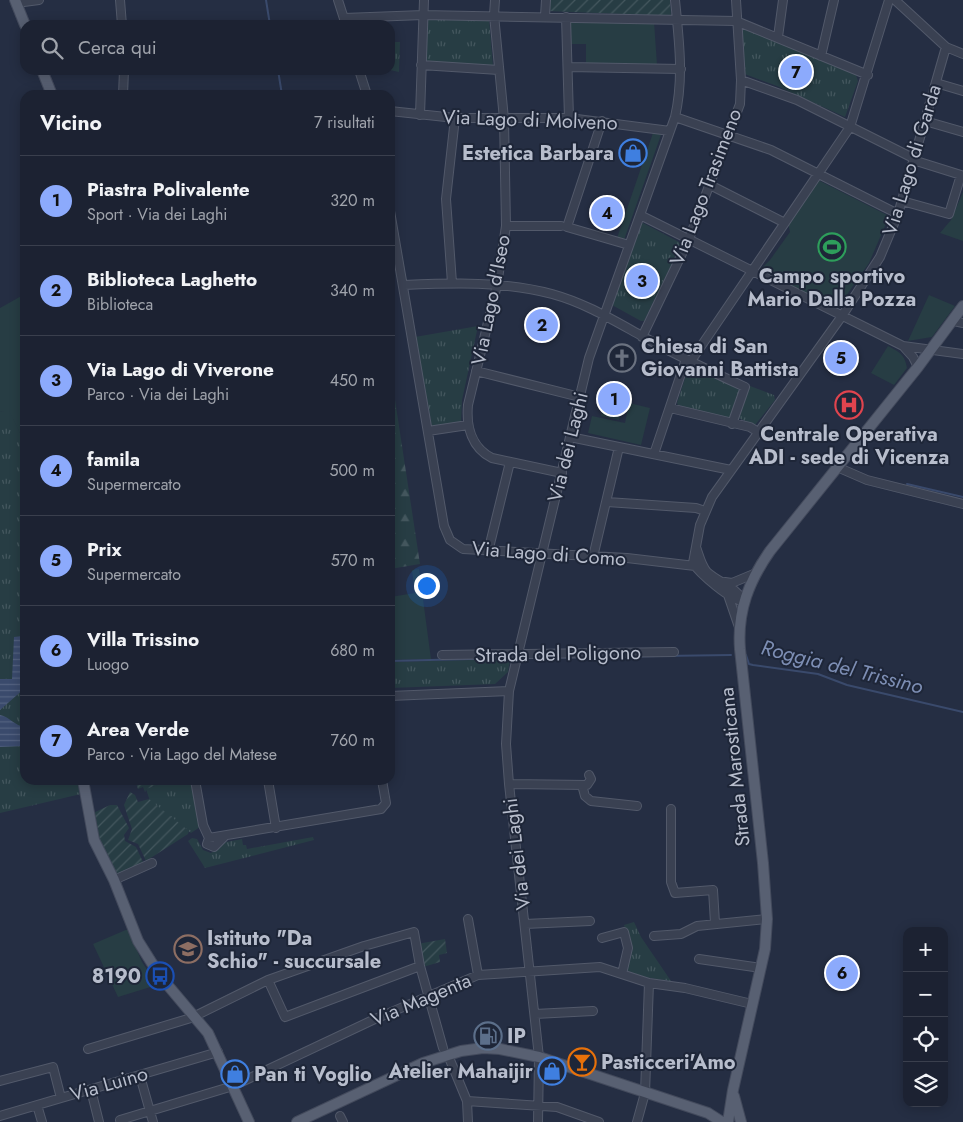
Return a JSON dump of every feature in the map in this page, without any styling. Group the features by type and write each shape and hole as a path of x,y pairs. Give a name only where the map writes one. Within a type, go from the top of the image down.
{"main road":[{"path":"16,2 23,20"},
{"path":"44,75 50,90"},
{"name":"Strada Marosticana","path":"728,1122 733,1090 765,949 767,919 739,628 744,601 756,573 770,551 933,348 958,322 963,306"},
{"path":"84,785 94,840 114,880 138,941 146,956 172,992 208,1033 233,1086 246,1121"},
{"path":"297,1122 423,1063 455,1052 483,1048 539,1056 689,1108 706,1117 722,1122"},
{"name":"Strada Marosticana","path":"709,1118 722,1108 733,1090"},
{"name":"Strada Marosticana","path":"733,1090 741,1122"}],"street":[{"path":"16,2 39,0"},
{"path":"120,0 122,20"},
{"path":"338,0 345,20"},
{"path":"420,115 424,0"},
{"name":"Via Lago d'Iseo","path":"495,0 494,15 504,119 506,226 497,285 468,405 468,425 474,440 484,454 510,462 562,473"},
{"path":"545,16 546,0"},
{"name":"Via dei Laghi","path":"538,1122 539,1056 506,744 509,691 590,358 675,118 680,94 681,69 675,0"},
{"name":"Via Lago Trasimeno","path":"642,337 689,239 730,135 740,104 741,80 736,0"},
{"path":"778,37 784,0"},
{"path":"821,56 834,0"},
{"path":"654,454 688,360 753,271 850,127 868,75 889,0"},
{"path":"895,0 946,47 963,54"},
{"path":"356,20 423,14 566,18 677,18 736,21 868,75"},
{"path":"566,18 569,118"},
{"name":"Via Lago di Garda","path":"698,564 693,563 704,511 731,470 842,316 880,257 898,214 946,47"},
{"path":"421,65 499,70"},
{"path":"568,68 681,69"},
{"path":"124,75 124,90"},
{"path":"361,75 365,90"},
{"path":"741,80 797,100 913,159 961,175 949,214 902,201"},
{"path":"936,83 963,91"},
{"name":"Via Lago di Molveno","path":"395,112 455,118 569,118 670,131"},
{"path":"452,283 446,199 455,118"},
{"path":"675,118 771,150 898,214"},
{"path":"564,226 602,121"},
{"path":"925,121 963,132"},
{"path":"710,185 785,223"},
{"path":"640,215 903,346 914,356 918,367"},
{"path":"506,226 564,226 629,245"},
{"name":"Via Lago di Como","path":"395,238 444,526 450,540 463,549 488,552 698,564"},
{"path":"404,286 452,283 497,285 552,294 604,314 642,337 745,387 732,424"},
{"path":"903,346 920,349 933,348 963,354"},
{"path":"476,371 580,396"},
{"path":"670,408 750,427 758,432"},
{"path":"428,431 468,425"},
{"path":"570,437 731,470"},
{"path":"593,557 620,447"},
{"path":"488,552 510,462"},
{"path":"837,467 867,480 963,504"},
{"path":"607,502 696,508 704,511"},
{"path":"698,564 740,595 744,601"},
{"path":"698,564 728,596 744,601"},
{"path":"723,582 732,583 756,573"},
{"path":"728,596 739,628"},
{"name":"Strada del Poligono","path":"442,655 674,652"},
{"path":"395,696 509,691"},
{"path":"589,775 589,783 582,785 586,796 591,801 637,806"},
{"name":"Via dei Laghi","path":"509,784 582,785"},
{"path":"197,785 203,825 209,838 381,809 386,803 383,785"},
{"path":"269,785 276,828"},
{"path":"671,810 671,882 673,891 675,893 713,890 715,923"},
{"path":"114,880 152,863"},
{"path":"468,919 478,975"},
{"path":"654,936 681,934 694,927 715,923 767,919"},
{"name":"Via dei Laghi","path":"525,924 590,921"},
{"path":"88,1049 195,1016 268,980 364,946 414,932 420,966 443,1048"},
{"path":"602,938 624,932 628,948 622,974"},
{"path":"699,959 761,968"},
{"path":"268,980 285,1017 420,966"},
{"name":"Via Magenta","path":"120,1120 233,1086 428,996 478,975 530,970 600,967 649,983 684,988 752,1004"},
{"path":"637,1122 645,1093 649,983"},
{"path":"535,1014 593,1011"},
{"name":"Via Luino","path":"0,1116 218,1052"},
{"path":"450,1060 467,1101 468,1122"},
{"path":"0,1081 53,1067 61,1098"},
{"path":"140,1076 153,1122"},
{"path":"91,1090 99,1122"},
{"path":"467,1101 564,1109 599,1122"},
{"path":"37,1105 42,1122"}],"green space":[{"path":"547,0 670,0 671,16 547,11"},
{"path":"426,17 489,19 493,66 425,63"},
{"path":"569,20 654,21 657,65 586,64 586,44 569,44"},
{"path":"741,26 856,75 858,81 845,117 777,86 742,73"},
{"path":"395,42 400,42 399,72 395,71"},
{"path":"654,130 662,132 624,240 617,238"},
{"path":"817,181 887,215 888,219 869,263 837,309 759,271 770,260 790,232 788,223"},
{"path":"963,192 963,241 940,233 951,220"},
{"path":"643,223 679,242 681,245 644,321 641,321 612,305 640,224"},
{"path":"929,295 955,306 932,337 908,341"},
{"path":"20,297 20,434 9,411 0,412 0,308"},
{"path":"478,326 462,400 461,424 432,427 415,337"},
{"path":"888,346 901,354 907,368 894,385 871,373"},
{"path":"692,364 738,388 740,393 731,419 678,405 677,403 689,366"},
{"path":"750,386 774,395 775,400 755,425 738,418"},
{"path":"603,387 628,393 625,407 600,401"},
{"path":"395,400 420,564 395,568"},
{"path":"629,403 650,408 641,445 588,433 592,416 625,423"},
{"path":"603,406 621,410 619,420 601,416"},
{"path":"9,410 20,433 20,785 79,785 81,794 0,813 0,412"},
{"path":"419,569 431,659 395,660 395,596 415,593 412,570"},
{"path":"510,659 508,672 495,684 395,688 395,662"},
{"path":"137,785 158,785 146,789 145,792 143,787 138,789"},
{"path":"158,785 192,785 200,827 191,833 150,801 146,789"},
{"path":"130,792 135,795 138,802 149,799 189,831 188,834 146,861 138,844 128,840 132,829 124,805"},
{"path":"110,805 117,805 129,828 124,835 125,841 136,847 143,862 116,876 98,840 91,814"},
{"path":"313,837 314,840 205,868 188,841 192,838 197,839 203,850 211,853 226,842 242,839 243,845 246,845 247,849"},
{"path":"634,922 641,937 671,981 643,977 626,970 631,946 624,925"},
{"path":"128,929 142,962 157,985 118,997 93,944"},
{"path":"445,939 447,953 439,955 440,962 423,967 417,944"}],"water":[{"path":"20,636 20,692 0,710 0,679 12,679 14,637"},
{"path":"0,715 20,726 20,746 0,747"}],"waterway":[{"path":"266,0 269,20"},
{"path":"279,75 281,90"},
{"path":"907,484 963,497"},
{"name":"Roggia del Trissino","path":"523,658 731,655"},
{"name":"Roggia del Trissino","path":"746,655 749,664 818,674 847,685 963,712"},
{"name":"Roggia del Trissino","path":"395,661 509,658"}],"place":[{"name":"Area Verde","path":"796,72"},
{"name":"Estetica Barbara","path":"633,153"},
{"name":"famila","path":"607,213"},
{"name":"Campo sportivo Mario Dalla Pozza","path":"832,247"},
{"name":"Via Lago di Viverone","path":"642,281"},
{"name":"Biblioteca Laghetto","path":"542,325"},
{"name":"Chiesa di San Giovanni Battista","path":"622,358"},
{"name":"Prix","path":"841,358"},
{"name":"Piastra Polivalente","path":"614,399"},
{"name":"Centrale Operativa ADI - sede di Vicenza","path":"849,405"},
{"name":"Istituto \"Da Schio\" - succursale","path":"188,949"},
{"name":"Villa Trissino","path":"842,973"},
{"name":"8190","path":"160,976"},
{"name":"IP","path":"488,1036"},
{"name":"Pasticceri'Amo","path":"582,1062"},
{"name":"Atelier Mahaijir","path":"552,1071"},
{"name":"Pan ti Voglio","path":"235,1074"}]}
